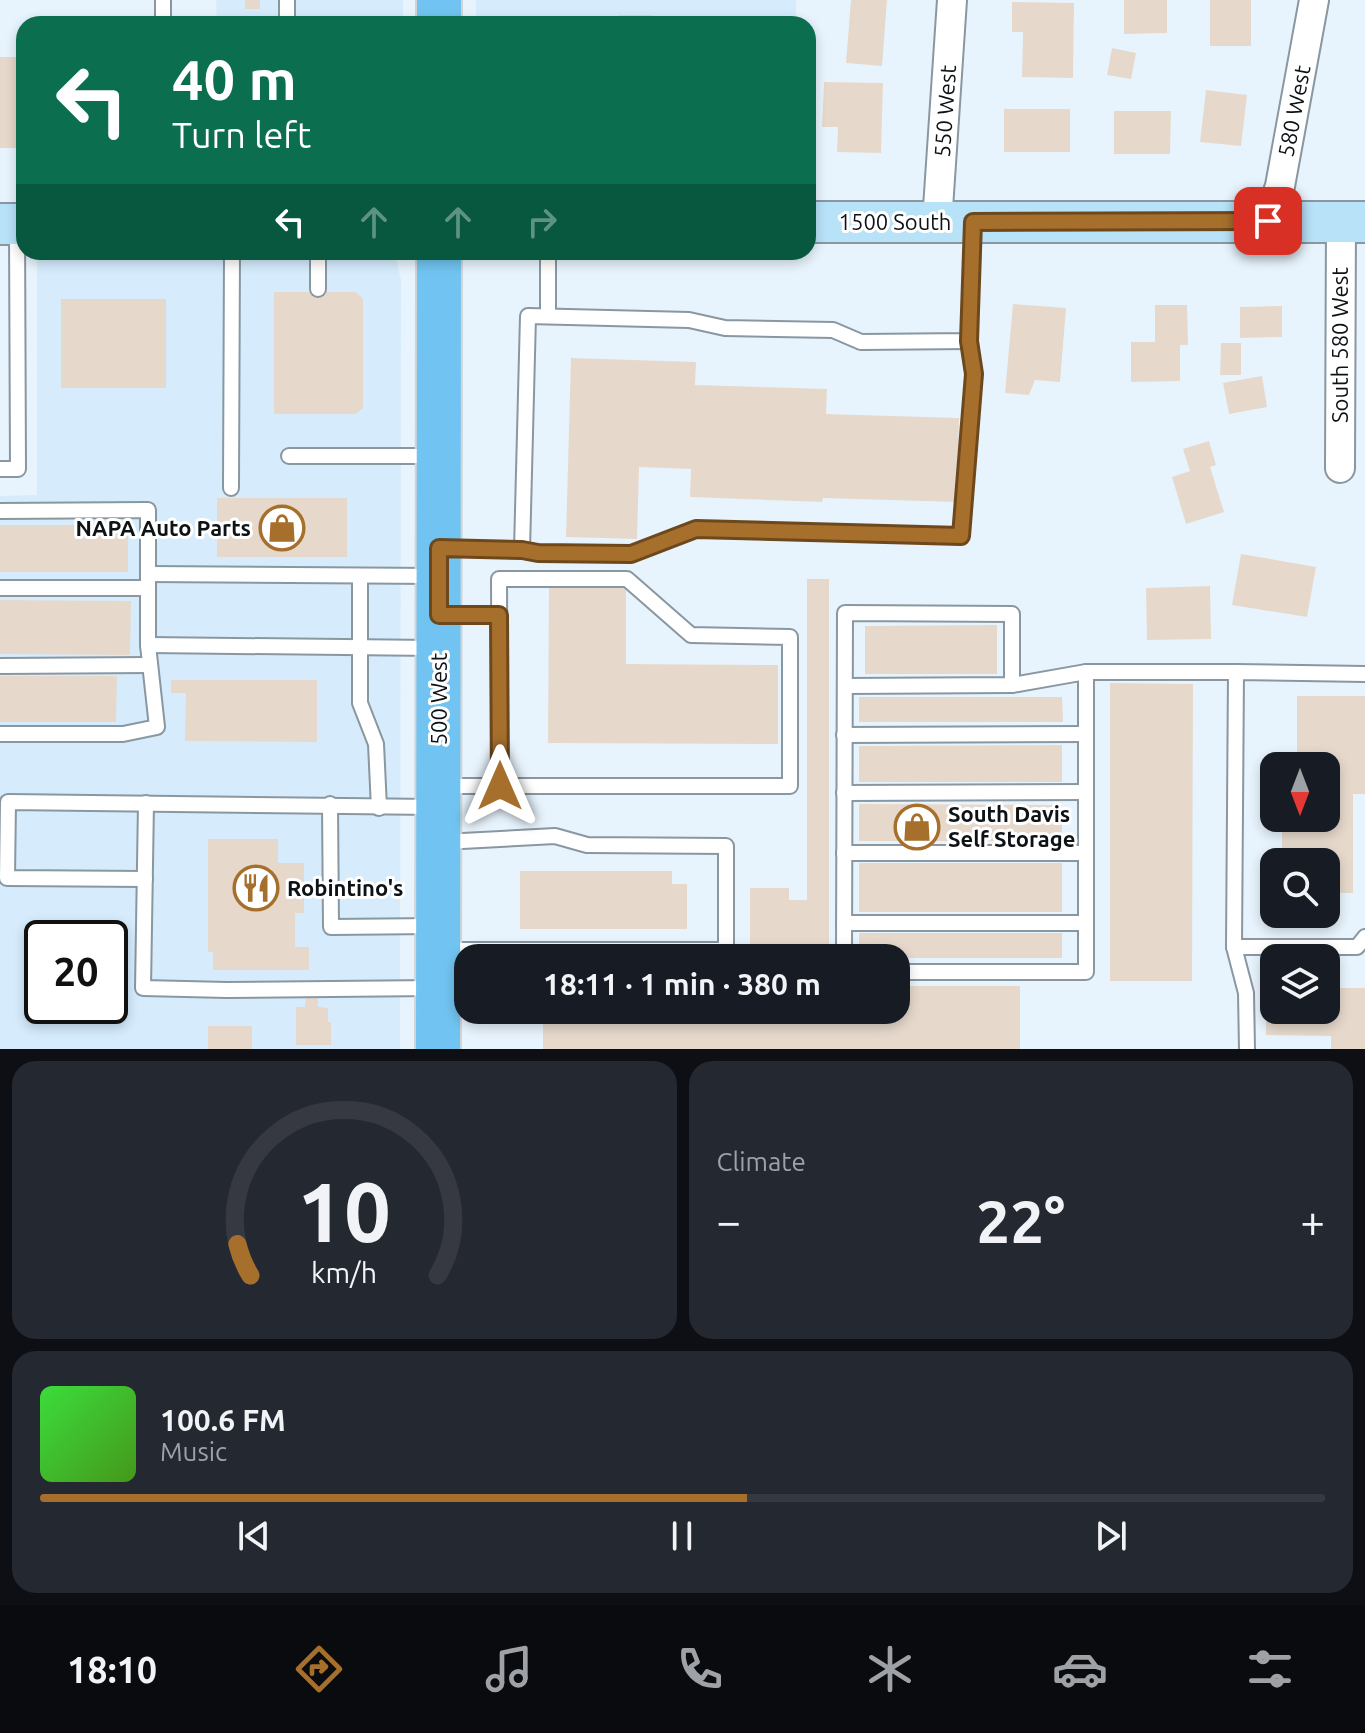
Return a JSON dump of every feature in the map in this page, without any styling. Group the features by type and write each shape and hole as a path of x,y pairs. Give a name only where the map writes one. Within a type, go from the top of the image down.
{"main road":[{"name":"500 West","path":"438,1049 439,260"}],"street":[{"name":"550 West","path":"952,0 955,222"},
{"name":"580 West","path":"1268,221 1280,186 1314,0"},
{"name":"1500 South","path":"816,222 1353,222"},
{"name":"South 580 West","path":"1340,468 1353,222"}],"lane":[{"path":"148,645 360,647 522,550 538,553 631,554 696,529 961,536 974,374 955,222"},
{"path":"0,469 18,469 14,224"},
{"path":"231,488 232,260"},
{"path":"318,260 318,289"},
{"path":"548,260 548,316"},
{"path":"522,550 528,316 689,320 725,328 833,330 861,342 969,341"},
{"path":"289,456 439,456"},
{"path":"0,511 148,510 148,645 157,727 123,734 0,734"},
{"path":"360,576 360,703 376,744 379,808"},
{"path":"0,588 360,576 499,615"},
{"path":"438,812 500,786 790,786 790,637 691,635 627,579 499,579 500,786"},
{"path":"844,944 845,613 1012,614 1012,685"},
{"path":"0,666 150,665"},
{"path":"910,972 1086,972 1086,672"},
{"path":"845,686 1012,685 1086,672 1365,674"},
{"path":"1236,672 1234,947 1246,993 1247,1049"},
{"path":"844,735 1086,734"},
{"path":"844,793 1086,792"},
{"path":"145,879 7,878 8,802 330,804 438,812 587,845 726,846 726,950 438,954 227,990 143,988 145,879 146,803"},
{"path":"330,804 331,927 438,954"},
{"path":"844,853 1086,853"},
{"path":"844,923 1086,923"},
{"path":"1234,947 1357,947 1365,937"}],"shaded area":[{"path":"216,0 403,0 403,16 217,16"},
{"path":"476,0 796,0 796,16 476,16"},
{"path":"37,260 396,260 401,281 400,1049 0,1049 0,496 37,495"}],"building":[{"path":"245,0 260,0 260,9 245,9"},
{"path":"851,0 887,0 882,66 846,63"},
{"path":"1124,0 1167,0 1167,33 1124,34"},
{"path":"1210,0 1251,0 1251,46 1210,46"},
{"path":"1012,2 1074,3 1073,78 1022,77 1023,32 1012,32"},
{"path":"1112,48 1136,53 1131,79 1107,75"},
{"path":"0,57 16,57 16,148 0,148"},
{"path":"824,82 883,83 881,153 837,152 838,127 822,127"},
{"path":"1206,90 1247,95 1241,146 1200,142"},
{"path":"1004,109 1070,109 1070,152 1004,152"},
{"path":"1114,111 1171,111 1170,154 1114,154"},
{"path":"274,292 356,292 363,299 363,408 356,414 274,414"},
{"path":"61,299 166,299 166,388 61,388"},
{"path":"1013,304 1066,308 1060,382 1035,380 1029,395 1005,393"},
{"path":"1155,305 1187,305 1188,345 1180,345 1180,381 1131,382 1131,342 1155,342"},
{"path":"1282,306 1282,337 1240,338 1240,307"},
{"path":"1221,343 1241,343 1241,375 1220,375"},
{"path":"571,358 696,362 695,385 827,389 826,414 959,418 957,502 823,498 822,502 690,497 691,469 639,467 637,539 566,537"},
{"path":"1262,376 1267,407 1229,414 1223,383"},
{"path":"1209,441 1216,465 1210,467 1224,512 1186,524 1172,477 1190,471 1183,449"},
{"name":"NAPA Auto Parts","path":"217,498 347,498 347,557 217,557"},
{"path":"0,525 128,525 128,572 0,572"},
{"path":"1241,554 1316,567 1307,617 1232,605"},
{"path":"807,579 829,579 829,944 750,944 750,888 789,888 789,900 807,900"},
{"path":"1210,586 1211,639 1147,640 1146,588"},
{"path":"549,587 626,587 626,664 778,665 778,744 548,743"},
{"path":"0,600 131,601 130,655 0,654"},
{"path":"997,625 997,674 865,674 865,626"},
{"path":"0,676 117,676 116,722 0,722"},
{"path":"171,680 317,680 317,742 185,741 186,693 171,693"},
{"path":"1110,683 1193,684 1192,981 1110,981"},
{"path":"1297,696 1365,696 1365,794 1353,794 1353,893 1340,893 1340,848 1282,848 1282,832 1340,832 1340,752 1297,752"},
{"path":"859,697 1062,697 1063,722 859,722"},
{"path":"1062,745 1062,782 859,782 859,746"},
{"path":"859,804 1062,805 1062,841 859,841"},
{"name":"Robintino's","path":"208,839 278,839 278,863 304,863 304,913 295,913 295,947 309,947 309,970 213,970 213,952 208,952"},
{"path":"859,863 1062,863 1062,912 859,912"},
{"path":"520,871 672,871 672,884 687,884 687,929 520,929"},
{"path":"859,933 1062,933 1062,958 910,958 910,944 859,944"},
{"path":"910,986 1020,986 1020,1049 543,1049 543,1024 910,1024"},
{"path":"1340,988 1365,988 1365,1049 1331,1049 1331,1036 1266,1035 1266,1024 1340,1024"},
{"path":"306,997 318,998 318,1007 328,1008 331,1045 296,1045 296,1007 305,1007"},
{"path":"208,1026 252,1026 252,1049 208,1049"}],"place":[{"name":"NAPA Auto Parts","path":"282,528"},
{"name":"South Davis Self Storage","path":"917,827"},
{"name":"Robintino's","path":"256,888"}],"route":[{"path":"500,786 499,615 439,615 439,548 631,554 696,529 961,536 974,374 969,341 973,222 1268,221"}]}
